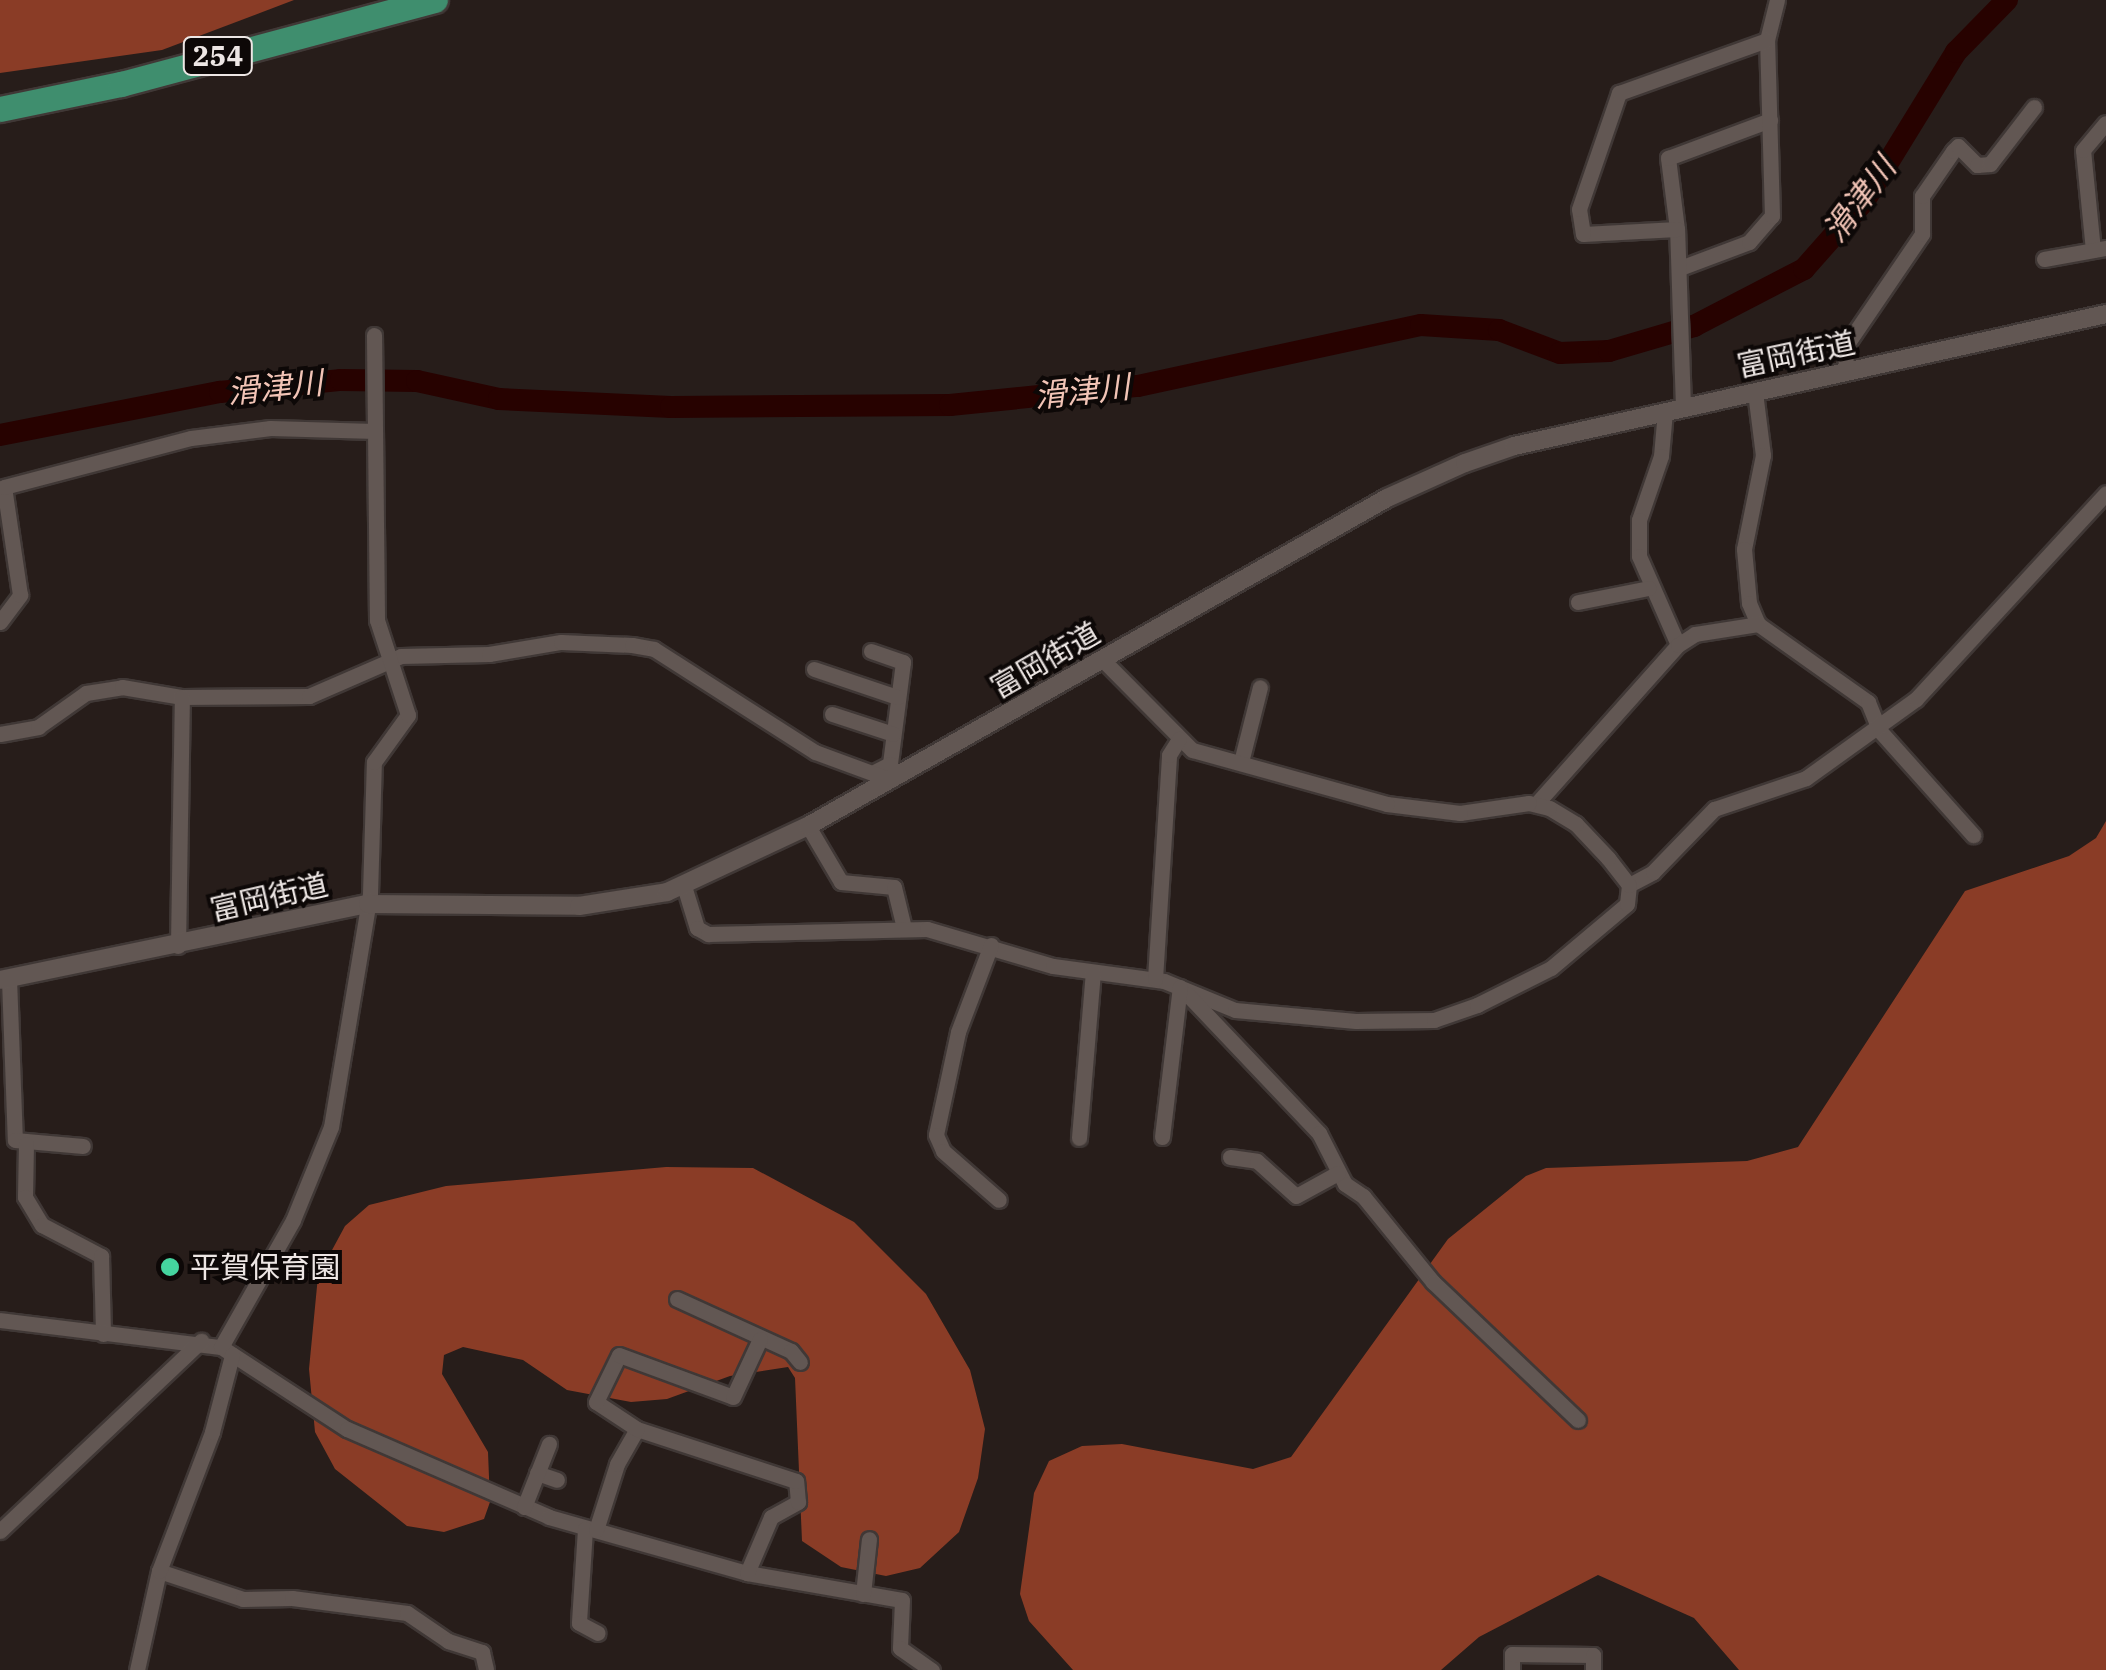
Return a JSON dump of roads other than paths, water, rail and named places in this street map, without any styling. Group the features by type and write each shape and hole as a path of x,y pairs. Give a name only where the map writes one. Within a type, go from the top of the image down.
{"highway":[{"name":"254","path":"0,108 436,0"}],"street":[{"path":"1680,271 1749,242 1772,216 1766,40 1777,0"},
{"path":"1677,229 1597,235 1578,228 1619,93 1766,40"},
{"path":"1846,372 1845,347 1922,234 1922,196 1953,151 1958,146 1977,166 1990,164 2034,108"},
{"path":"1678,645 1650,588 1640,556 1639,520 1661,456 1678,382 1680,271 1668,158 1770,120"},
{"path":"2044,260 2099,249 2083,150 2106,123"},
{"name":"富岡街道","path":"4,980 368,904 579,906 684,886 808,826 883,776 1426,479 1514,446 2106,314"},
{"path":"137,1670 159,1571 212,1432 226,1351 293,1220 329,1134 368,904 374,762 408,715 377,620 374,337"},
{"path":"1755,392 1763,455 1744,549 1749,603 1758,624 1868,702 1880,732 1973,835"},
{"path":"0,622 19,604 4,487 190,438 270,428 375,429"},
{"path":"1629,885 1654,872 1714,809 1806,778 1916,698 2106,492"},
{"path":"0,576 18,578"},
{"path":"1578,602 1650,588"},
{"path":"1537,803 1678,645 1695,634 1758,624"},
{"path":"0,734 38,727 86,693 122,687 182,697 309,696 390,660 561,642 654,649 815,752 883,776 890,764 903,662 871,651"},
{"path":"684,886 697,928 708,934 904,928 991,945 1093,973 1155,979 1236,1010 1272,1016 1434,1020 1551,968 1627,904 1629,885 1576,824 1537,803 1476,813 1387,804 1241,762 1179,739 1102,659"},
{"path":"814,669 897,696"},
{"path":"1241,762 1260,688"},
{"path":"178,946 182,697"},
{"path":"832,714 893,734"},
{"path":"1155,979 1169,755 1179,739"},
{"path":"808,826 840,882 894,887 904,928"},
{"path":"991,945 958,1032 936,1134 943,1151 999,1200"},
{"path":"1079,1138 1093,973"},
{"path":"4,980 16,1140 26,1144 83,1146"},
{"path":"1162,1137 1180,987"},
{"path":"1180,987 1319,1133 1337,1158 1338,1173 1433,1282 1578,1420"},
{"path":"26,1144 25,1197 42,1225 101,1256 103,1334"},
{"path":"1230,1157 1257,1161 1296,1196 1338,1173"},
{"path":"678,1299 800,1362"},
{"path":"0,1320 202,1342 226,1351 347,1429 524,1507 590,1530 746,1573 902,1600 900,1648 932,1670"},
{"path":"746,1573 771,1517 798,1502 796,1480 636,1429 596,1402 612,1360 627,1356 687,1385 733,1397 760,1339"},
{"path":"0,1531 202,1342"},
{"path":"598,1633 579,1624 590,1530 636,1429"},
{"path":"524,1507 549,1444"},
{"path":"538,1472 556,1480"},
{"path":"863,1594 868,1539"},
{"path":"159,1571 243,1599 292,1598 407,1613 448,1641 482,1652 486,1670"},
{"path":"1512,1670 1512,1654 1594,1655 1593,1670"}],"waterway":[{"name":"滑津川","path":"0,435 220,392 341,380 417,381 499,399 671,407 950,405 1138,386 1421,325 1499,330 1560,353 1609,351 1694,326 1804,269 1865,200 1956,52 2007,0"}],"place":[{"name":"平賀保育園","path":"170,1267"}]}
